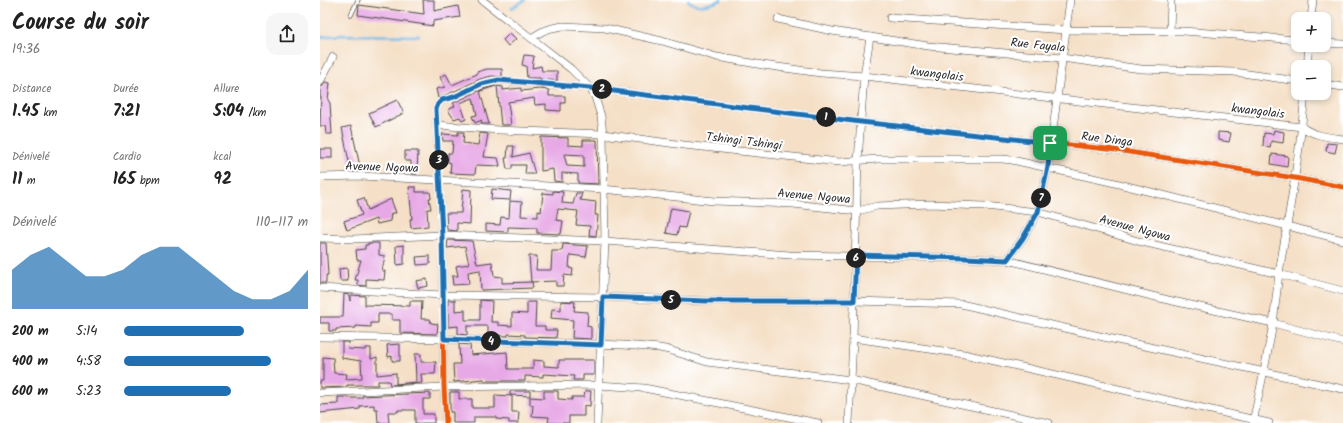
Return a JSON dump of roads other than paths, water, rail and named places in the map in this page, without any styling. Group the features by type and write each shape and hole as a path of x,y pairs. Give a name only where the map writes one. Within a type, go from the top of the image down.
{"street":[{"path":"482,0 571,69 590,88 599,108 603,134 605,241 596,423"},
{"path":"1007,260 1023,238 1038,212 1048,167 1070,0"},
{"path":"1170,31 1171,0"},
{"path":"1312,12 1313,0"},
{"path":"890,18 1066,30 1170,31 1291,40"},
{"name":"Rue Fayala","path":"778,19 827,30 928,46 1062,58 1141,68 1234,72 1291,80"},
{"name":"kwangolais","path":"531,38 543,31 558,27 605,28 717,57 763,65 821,73 864,76 1302,127 1308,132 1343,139"},
{"path":"849,423 858,211 858,161 864,76 870,37"},
{"path":"1331,43 1343,44"},
{"path":"320,82 333,57"},
{"name":"Rue Dinga","path":"438,125 436,109 442,100 454,97 481,84 492,81 590,88 861,122 1116,150 1343,187"},
{"path":"1331,85 1343,87"},
{"path":"1253,421 1273,323 1279,274 1295,178 1304,100"},
{"path":"438,125 446,423"},
{"name":"Tshingi Tshingi","path":"438,125 499,130 603,134 816,161 839,162 878,159 1002,159 1048,167 1343,240"},
{"name":"Avenue Ngowa","path":"320,177 361,176 603,189 714,201 793,204 858,211 877,206 930,204 985,206 1038,212 1138,241 1279,274 1343,291"},
{"path":"320,238 353,239 442,235 605,241 790,255 856,255 1007,260 1168,300 1273,323 1343,342"},
{"path":"320,288 442,295 603,297 706,301 854,301 968,305 1108,338 1343,389"},
{"path":"320,337 444,339 660,348 707,362 851,380 1049,423"},
{"path":"853,338 964,354 1253,421 1269,423"},
{"path":"320,393 444,387 598,385 654,389 818,423"}],"lane":[{"path":"351,15 358,0"}],"waterway":[{"path":"512,8 525,0"},
{"path":"688,0 691,3 700,5 721,0"},
{"path":"320,37 341,35 419,36"}]}
